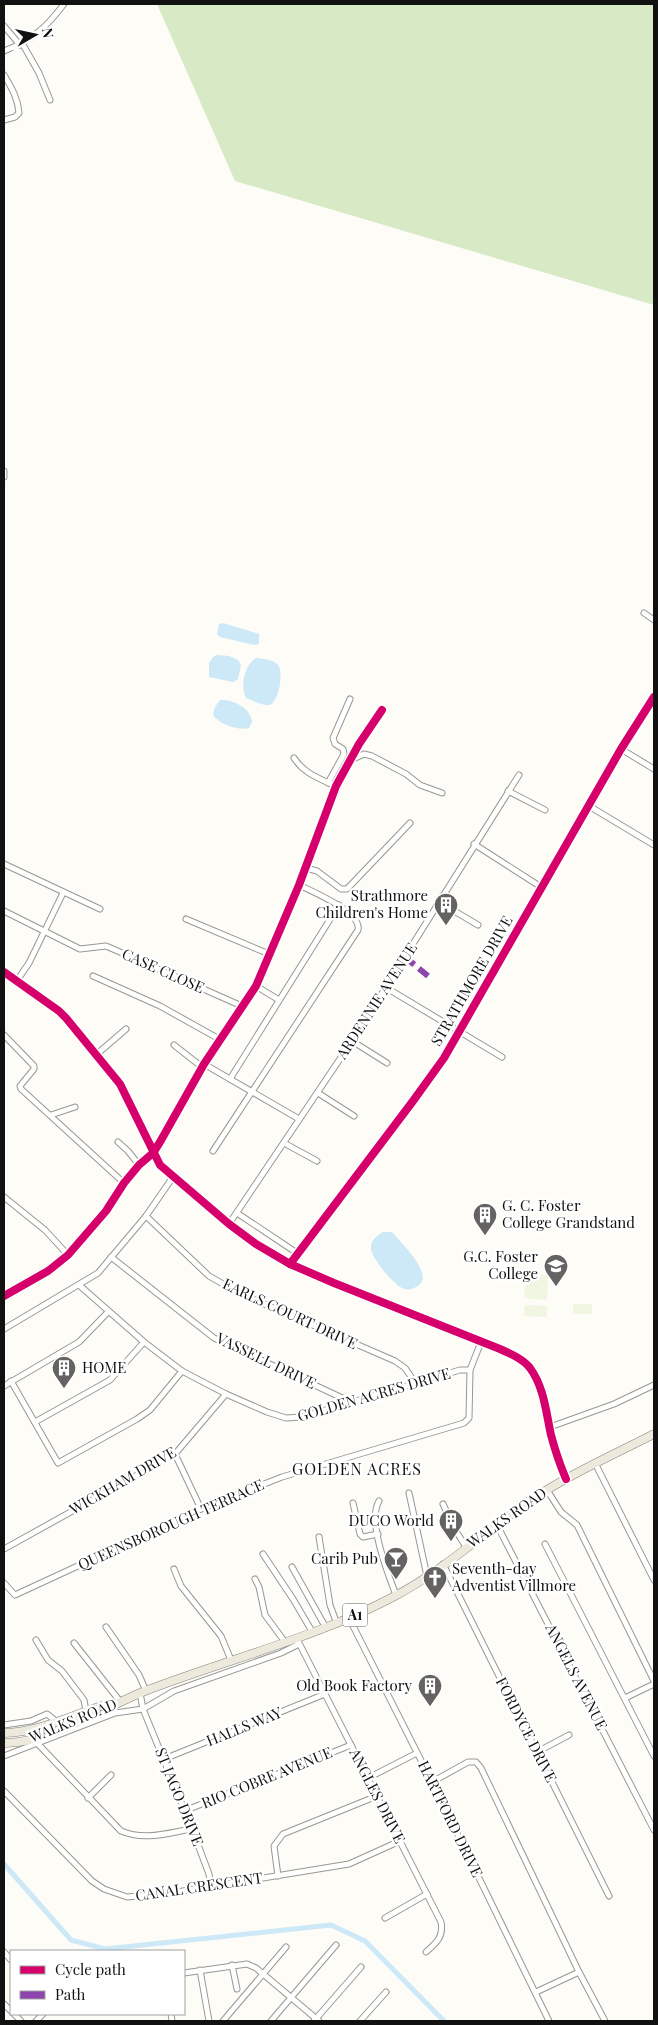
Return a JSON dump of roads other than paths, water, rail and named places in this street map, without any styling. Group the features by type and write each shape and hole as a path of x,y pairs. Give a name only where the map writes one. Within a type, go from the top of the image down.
{"main road":[{"name":"WALKS ROAD","path":"4,1733 29,1731 57,1722 231,1660 285,1642 298,1641 337,1624 396,1595 427,1576 547,1490 595,1463 654,1434"},
{"name":"WALKS ROAD","path":"4,1743 28,1741 73,1725 143,1692"}],"street":[{"path":"4,51 21,44 48,24 64,4"},
{"path":"4,26 21,44 39,73 50,100"},
{"path":"4,75 19,104 19,112 15,117 4,120"},
{"path":"4,471 4,477"},
{"path":"644,613 654,620"},
{"name":"STRATHMORE DRIVE","path":"290,1264 413,1101 459,1032 621,749 654,696"},
{"path":"328,782 344,754 343,748 335,744 333,738 350,699"},
{"path":"4,1296 48,1271 68,1255 106,1211 124,1183 152,1153 203,1066 256,986 300,885 336,786 382,710"},
{"path":"621,749 654,769"},
{"path":"350,760 364,754 372,756 406,774 420,785 442,793"},
{"path":"294,758 308,774 336,786"},
{"name":"ARDENNIE AVENUE","path":"229,1224 352,1041 519,775"},
{"path":"508,791 545,810"},
{"path":"589,806 654,845"},
{"path":"306,868 316,871 341,889 347,889 410,823"},
{"path":"474,844 541,887"},
{"path":"4,864 62,893 100,909"},
{"path":"213,1151 358,930 359,925 356,920 339,905 300,885"},
{"path":"16,982 29,963 62,893"},
{"path":"438,902 478,925"},
{"path":"230,1079 339,905"},
{"path":"4,911 43,930"},
{"path":"186,918 269,954 269,956"},
{"name":"CASE CLOSE","path":"43,930 80,949 87,950 98,946 113,949 244,1006"},
{"path":"4,972 59,1011 97,1054 120,1084 152,1153 160,1165 229,1224 256,1244 290,1264 481,1342 516,1357 528,1366 540,1388 566,1479"},
{"path":"93,976 160,1006 221,1040"},
{"path":"256,986 279,1000"},
{"path":"385,987 502,1057"},
{"path":"97,1054 126,1029"},
{"path":"4,1036 34,1066 34,1069 20,1086 21,1089 124,1183"},
{"path":"352,1041 387,1063"},
{"path":"174,1045 203,1066 230,1079 299,1119"},
{"path":"318,1093 354,1116"},
{"path":"51,1115 74,1106"},
{"path":"118,1142 139,1165"},
{"path":"284,1143 317,1161"},
{"path":"4,1329 98,1273 146,1216 174,1178"},
{"path":"4,1197 45,1230 68,1255"},
{"path":"237,1213 297,1253"},
{"name":"EARLS COURT DRIVE","path":"146,1216 210,1276 264,1305 395,1361 405,1368 416,1384"},
{"name":"VASSELL DRIVE","path":"112,1257 214,1338 354,1403"},
{"name":"GOLDEN ACRES DRIVE","path":"79,1285 108,1312 182,1371 226,1394 267,1412 294,1419 354,1403 460,1370 470,1370"},
{"path":"4,1386 80,1342 108,1312"},
{"path":"35,1422 110,1380 144,1342"},
{"name":"QUEENSBOROUGH TERRACE","path":"4,1583 15,1595 201,1509 282,1477 464,1423 469,1418 470,1370 481,1342"},
{"path":"11,1381 58,1463 150,1410 182,1371"},
{"path":"550,1427 614,1404 654,1385"},
{"name":"WICKHAM DRIVE","path":"4,1548 175,1454 226,1394"},
{"path":"175,1454 201,1509"},
{"path":"595,1463 654,1580"},
{"path":"547,1490 561,1512 577,1525 654,1682 624,1698"},
{"path":"409,1493 427,1576"},
{"path":"380,1501 375,1510 378,1534 387,1571 396,1595"},
{"path":"353,1503 360,1534 364,1537 378,1534"},
{"path":"443,1504 454,1528 466,1547"},
{"name":"ANGELS AVENUE","path":"497,1525 654,1830"},
{"path":"319,1537 330,1605 337,1624"},
{"path":"545,1544 654,1756"},
{"path":"263,1554 293,1599 313,1634"},
{"name":"FORDYCE DRIVE","path":"443,1564 609,1896"},
{"path":"292,1567 326,1628"},
{"path":"174,1569 181,1586 221,1636 231,1660"},
{"path":"255,1579 266,1615 285,1642"},
{"name":"HARTFORD DRIVE","path":"349,1618 550,2021"},
{"name":"ST JAGO DRIVE","path":"106,1627 140,1675 143,1709 192,1829 209,1874 211,1886"},
{"path":"36,1640 48,1660 62,1671 84,1700 86,1711"},
{"path":"4,1756 115,1713 143,1709 174,1691 281,1653 298,1641"},
{"name":"ANGLES DRIVE","path":"298,1641 441,1922 442,1929 438,1942 426,1952"},
{"path":"74,1643 119,1700"},
{"name":"HALLS WAY","path":"164,1760 325,1694"},
{"path":"4,1725 31,1721 47,1714 57,1722"},
{"path":"537,1752 569,1735"},
{"path":"37,1744 121,1831 142,1837 192,1829"},
{"name":"RIO COBRE AVENUE","path":"184,1811 351,1745"},
{"path":"368,1778 418,1753"},
{"path":"432,1782 468,1762 472,1761 479,1764 579,1972 605,2021"},
{"path":"88,1798 111,1775"},
{"name":"CANAL CRESCENT","path":"4,1791 92,1881 104,1889 127,1897 144,1897 349,1864 400,1841"},
{"path":"278,1876 274,1846 283,1834 377,1796"},
{"path":"385,1918 427,1894"},
{"path":"271,2021 336,1945"},
{"path":"223,2021 286,1947"},
{"path":"185,1973 247,1964 256,1968 317,2021 361,1967"},
{"path":"232,1965 238,1989"},
{"path":"200,1970 209,2021"},
{"path":"536,1992 579,1972"},
{"path":"360,2021 386,1992"}],"water":[{"path":"223,623 259,634 259,644 254,645 220,637 217,634 219,624"},
{"path":"217,655 229,656 238,660 241,665 238,679 233,682 209,677 209,663"},
{"path":"256,658 273,662 280,669 280,687 273,703 269,705 260,704 246,698 244,693 244,676 252,661"},
{"path":"220,700 236,703 245,709 251,717 252,722 249,728 234,728 216,718 213,715 215,707"},
{"path":"383,1232 392,1232 409,1251 420,1268 423,1276 422,1282 416,1287 407,1289 398,1286 389,1277 373,1254 371,1244"}],"waterway":[{"path":"4,1864 71,1940 105,1949 331,1925 365,1941 444,2021"}],"place":[{"name":"Strathmore Children's Home","path":"446,926"},
{"name":"G. C. Foster College Grandstand","path":"485,1236"},
{"name":"G.C. Foster College","path":"556,1287"},
{"name":"HOME","path":"64,1389"},
{"name":"DUCO World","path":"451,1542"},
{"name":"Carib Pub","path":"396,1580"},
{"name":"Seventh-day Adventist Villmore","path":"435,1599"},
{"name":"Old Book Factory","path":"430,1707"}],"district":[{"name":"GOLDEN ACRES","path":"357,1469"}]}
